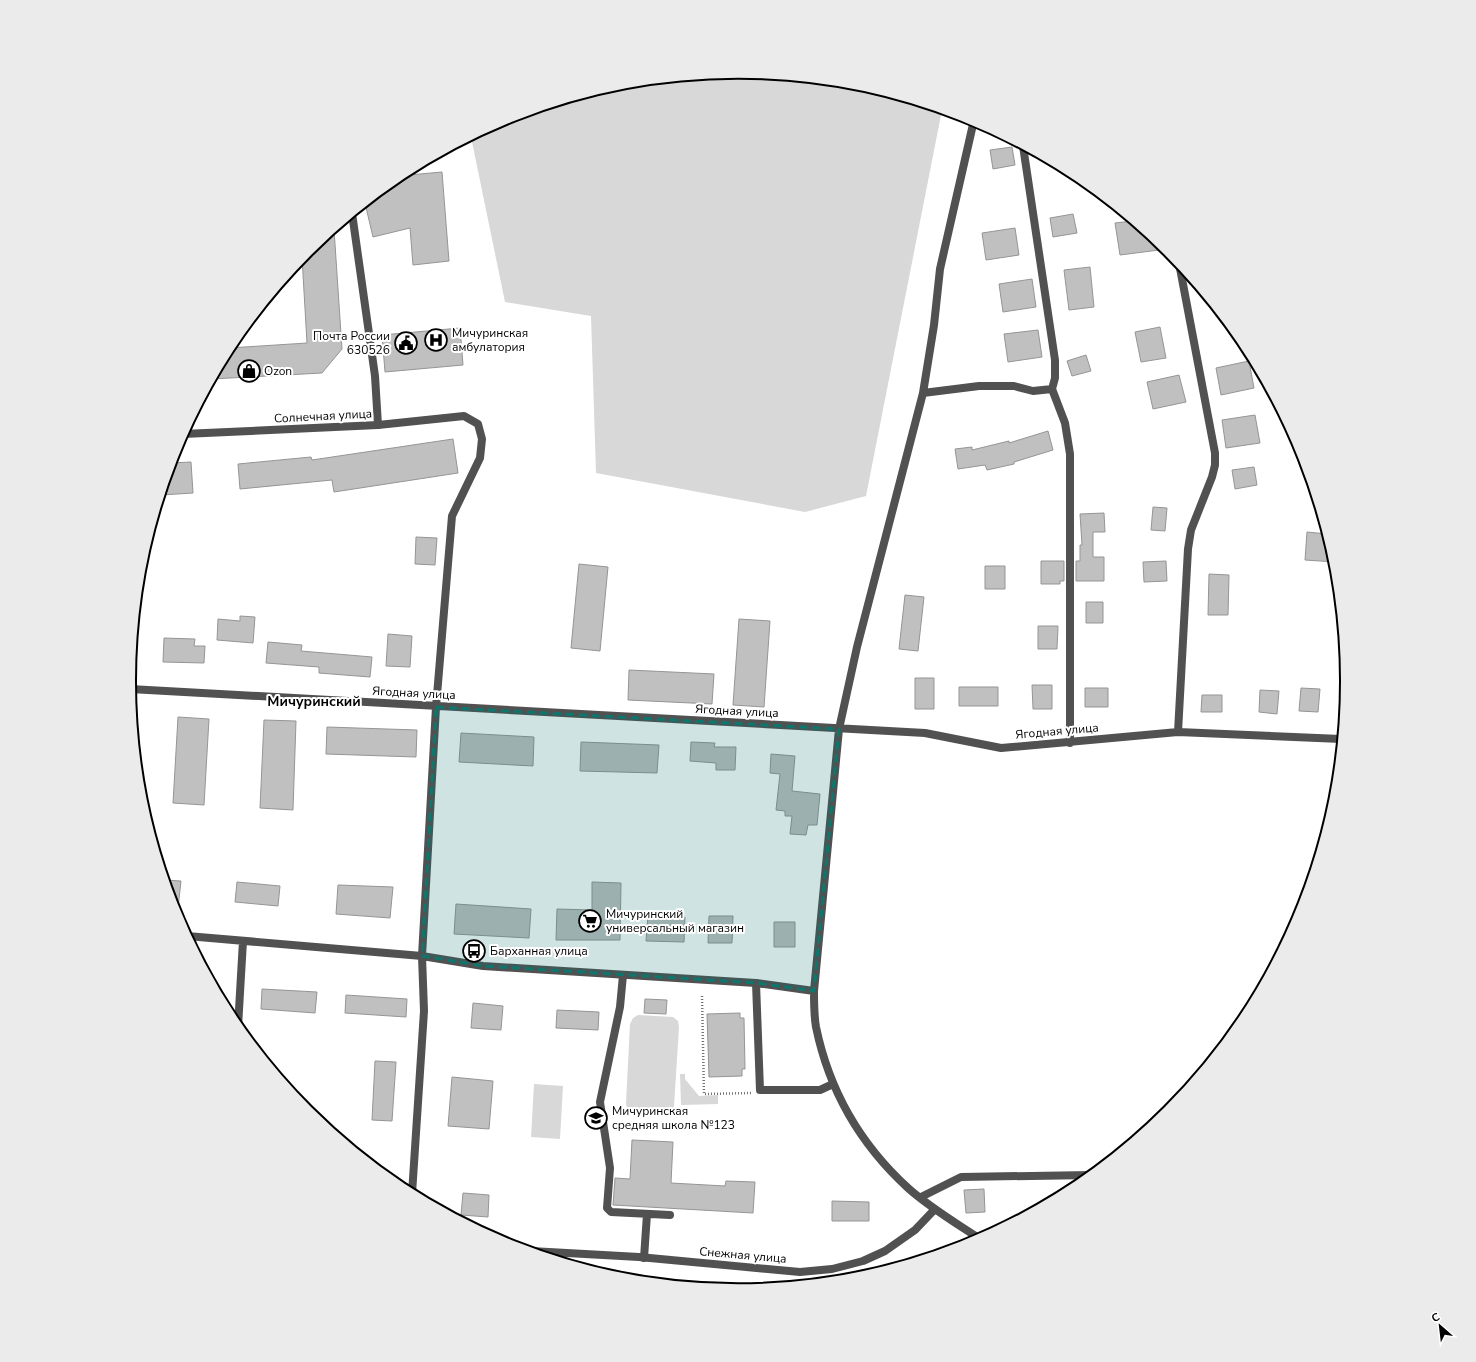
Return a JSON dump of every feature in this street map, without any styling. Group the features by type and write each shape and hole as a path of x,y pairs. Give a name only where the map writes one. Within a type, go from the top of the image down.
{"street":[{"path":"972,127 940,268 923,393 857,647 839,729 814,991 816,1026 833,1084 843,1107 871,1149 909,1189 935,1209 973,1235"},
{"path":"1024,152 1055,360 1055,378 1052,389 1065,423 1070,454 1070,743"},
{"path":"353,219 372,347 378,425"},
{"path":"1178,732 1188,549 1191,530 1215,465 1215,453 1181,273"},
{"path":"923,393 979,386 1014,386 1034,391 1052,389"},
{"name":"Солнечная улица","path":"190,434 378,425 464,416 478,424 482,439 480,458 452,516 436,707"},
{"name":"Ягодная улица","path":"136,688 436,707 925,734 1001,748 1070,743 1178,732 1337,739"},
{"path":"409,1185 424,1012 422,956 436,707"},
{"path":"193,936 422,956 483,966 756,983 814,991"},
{"path":"239,1017 243,940"},
{"path":"623,975 620,1008 600,1102 610,1168 608,1208 611,1212 670,1215"},
{"path":"756,983 760,1090 820,1090 833,1084"},
{"path":"921,1197 961,1177 1082,1175"},
{"name":"Снежная улица","path":"565,1257 644,1258 768,1271 800,1272 832,1268 863,1261 885,1251 915,1230 935,1209"},
{"path":"644,1258 647,1214"}],"path":[{"path":"702,996 704,1094 751,1093 760,1090"}],"highlighted area":[{"path":"436,707 839,729 814,991 756,983 483,966 422,956"}],"shaded area":[{"path":"738,79 777,80 817,84 894,100 941,115 866,496 805,512 596,473 591,316 505,302 472,141 508,125 544,111 621,91 659,84 699,80"},
{"path":"638,1015 673,1017 678,1021 679,1027 674,1106 668,1113 632,1111 627,1108 630,1024 633,1018"},
{"path":"680,1074 685,1074 685,1079 699,1096 718,1095 718,1104 681,1105"},
{"path":"534,1084 563,1086 560,1139 531,1137"}],"building":[{"path":"1012,147 1015,165 993,169 990,150"},
{"path":"442,172 449,261 413,265 410,228 373,237 366,208 413,175"},
{"path":"1073,214 1077,233 1053,237 1050,218"},
{"path":"1127,222 1159,250 1120,255 1115,223"},
{"path":"1015,228 1019,255 986,260 982,233"},
{"path":"334,234 342,349 322,373 218,379 237,348 307,343 302,265"},
{"path":"1090,267 1094,307 1069,310 1064,270"},
{"path":"1032,279 1036,307 1003,312 999,284"},
{"path":"1160,327 1166,358 1141,362 1135,332"},
{"path":"460,328 463,365 385,372 382,335"},
{"path":"1038,330 1042,357 1008,362 1004,334"},
{"path":"1086,355 1091,371 1072,376 1067,361"},
{"path":"1248,361 1254,388 1221,395 1216,368"},
{"path":"1179,375 1186,402 1153,409 1147,382"},
{"path":"1255,415 1260,443 1226,448 1222,420"},
{"path":"1048,431 1053,450 1014,462 1014,464 987,470 985,465 958,469 955,449 972,447 972,450 1009,441 1009,443"},
{"path":"453,439 458,473 334,492 332,480 240,489 238,464 311,457 312,460"},
{"path":"191,462 193,493 166,495 168,487 177,463"},
{"path":"1254,467 1257,485 1235,489 1232,470"},
{"path":"1153,507 1167,508 1165,531 1151,530"},
{"path":"1104,513 1105,532 1093,532 1093,557 1104,557 1104,581 1076,581 1076,561 1080,561 1080,545 1082,545 1080,514"},
{"path":"1307,532 1321,533 1327,561 1305,560"},
{"path":"416,537 437,538 435,565 415,564"},
{"path":"1041,561 1064,561 1064,581 1060,581 1060,584 1041,584"},
{"path":"1166,561 1167,581 1144,582 1143,562"},
{"path":"579,564 608,567 600,651 571,648"},
{"path":"985,566 1005,566 1005,589 985,589"},
{"path":"1209,574 1229,575 1228,615 1208,615"},
{"path":"905,595 924,597 918,651 899,649"},
{"path":"1086,602 1103,602 1103,623 1086,623"},
{"path":"240,616 255,617 253,643 217,640 218,619 240,621"},
{"path":"739,619 770,621 764,707 733,705"},
{"path":"1038,626 1058,626 1057,649 1038,649"},
{"path":"388,634 412,636 410,667 386,666"},
{"path":"164,638 195,639 194,646 205,646 204,663 163,662"},
{"path":"268,642 302,645 301,651 372,657 370,677 319,673 319,667 266,663"},
{"path":"629,670 714,674 712,704 628,700"},
{"path":"915,678 934,678 934,709 915,709"},
{"path":"1032,685 1052,685 1052,709 1033,709"},
{"path":"959,687 998,687 998,706 959,706"},
{"path":"1085,688 1108,688 1108,707 1085,707"},
{"path":"1301,688 1320,689 1318,712 1299,711"},
{"path":"1260,690 1279,691 1277,714 1259,712"},
{"path":"1202,695 1222,695 1222,712 1201,712"},
{"path":"178,717 209,719 204,805 173,803"},
{"path":"264,720 296,721 293,810 260,808"},
{"path":"327,727 417,730 416,757 326,754"},
{"path":"461,733 534,737 533,766 459,762"},
{"path":"581,742 659,745 657,773 580,771"},
{"path":"691,742 715,743 714,747 736,747 735,770 716,770 716,763 690,761"},
{"path":"771,754 795,756 792,791 820,794 817,825 808,825 806,835 790,834 792,816 785,816 785,811 776,810 780,774 770,773"},
{"path":"170,880 181,881 179,902"},
{"path":"237,882 280,886 278,906 235,902"},
{"path":"592,882 621,883 620,940 556,940 557,909 592,910"},
{"path":"338,885 393,887 390,918 336,914"},
{"path":"456,904 531,909 529,938 454,934"},
{"path":"648,915 685,917 684,942 646,941"},
{"path":"709,916 733,916 732,943 708,943"},
{"path":"774,922 795,922 795,947 774,947"},
{"path":"262,989 317,992 315,1013 261,1009"},
{"path":"346,995 407,999 406,1017 345,1013"},
{"path":"645,999 667,1000 666,1014 644,1013"},
{"path":"473,1003 503,1006 501,1030 471,1028"},
{"path":"557,1010 599,1012 598,1030 556,1028"},
{"path":"740,1013 740,1018 744,1018 745,1069 742,1069 742,1076 709,1077 707,1014"},
{"path":"375,1061 396,1062 392,1121 372,1120"},
{"path":"452,1077 493,1081 489,1129 448,1126"},
{"path":"632,1140 673,1142 671,1183 725,1186 726,1181 755,1182 753,1213 613,1205 615,1178 630,1179"},
{"path":"984,1189 985,1212 966,1213 964,1190"},
{"path":"463,1193 489,1195 488,1217 461,1215"},
{"path":"832,1201 869,1202 869,1221 832,1221"}],"place":[{"name":"Мичуринская амбулатория","path":"436,340"},
{"name":"Почта России 630526","path":"406,343"},
{"name":"Ozon","path":"249,371"},
{"name":"Мичуринский универсальный магазин","path":"590,921"},
{"name":"Барханная улица","path":"474,951"},
{"name":"Мичуринская средняя школа №123","path":"596,1118"}],"district":[{"name":"Мичуринский","path":"314,701"}]}
